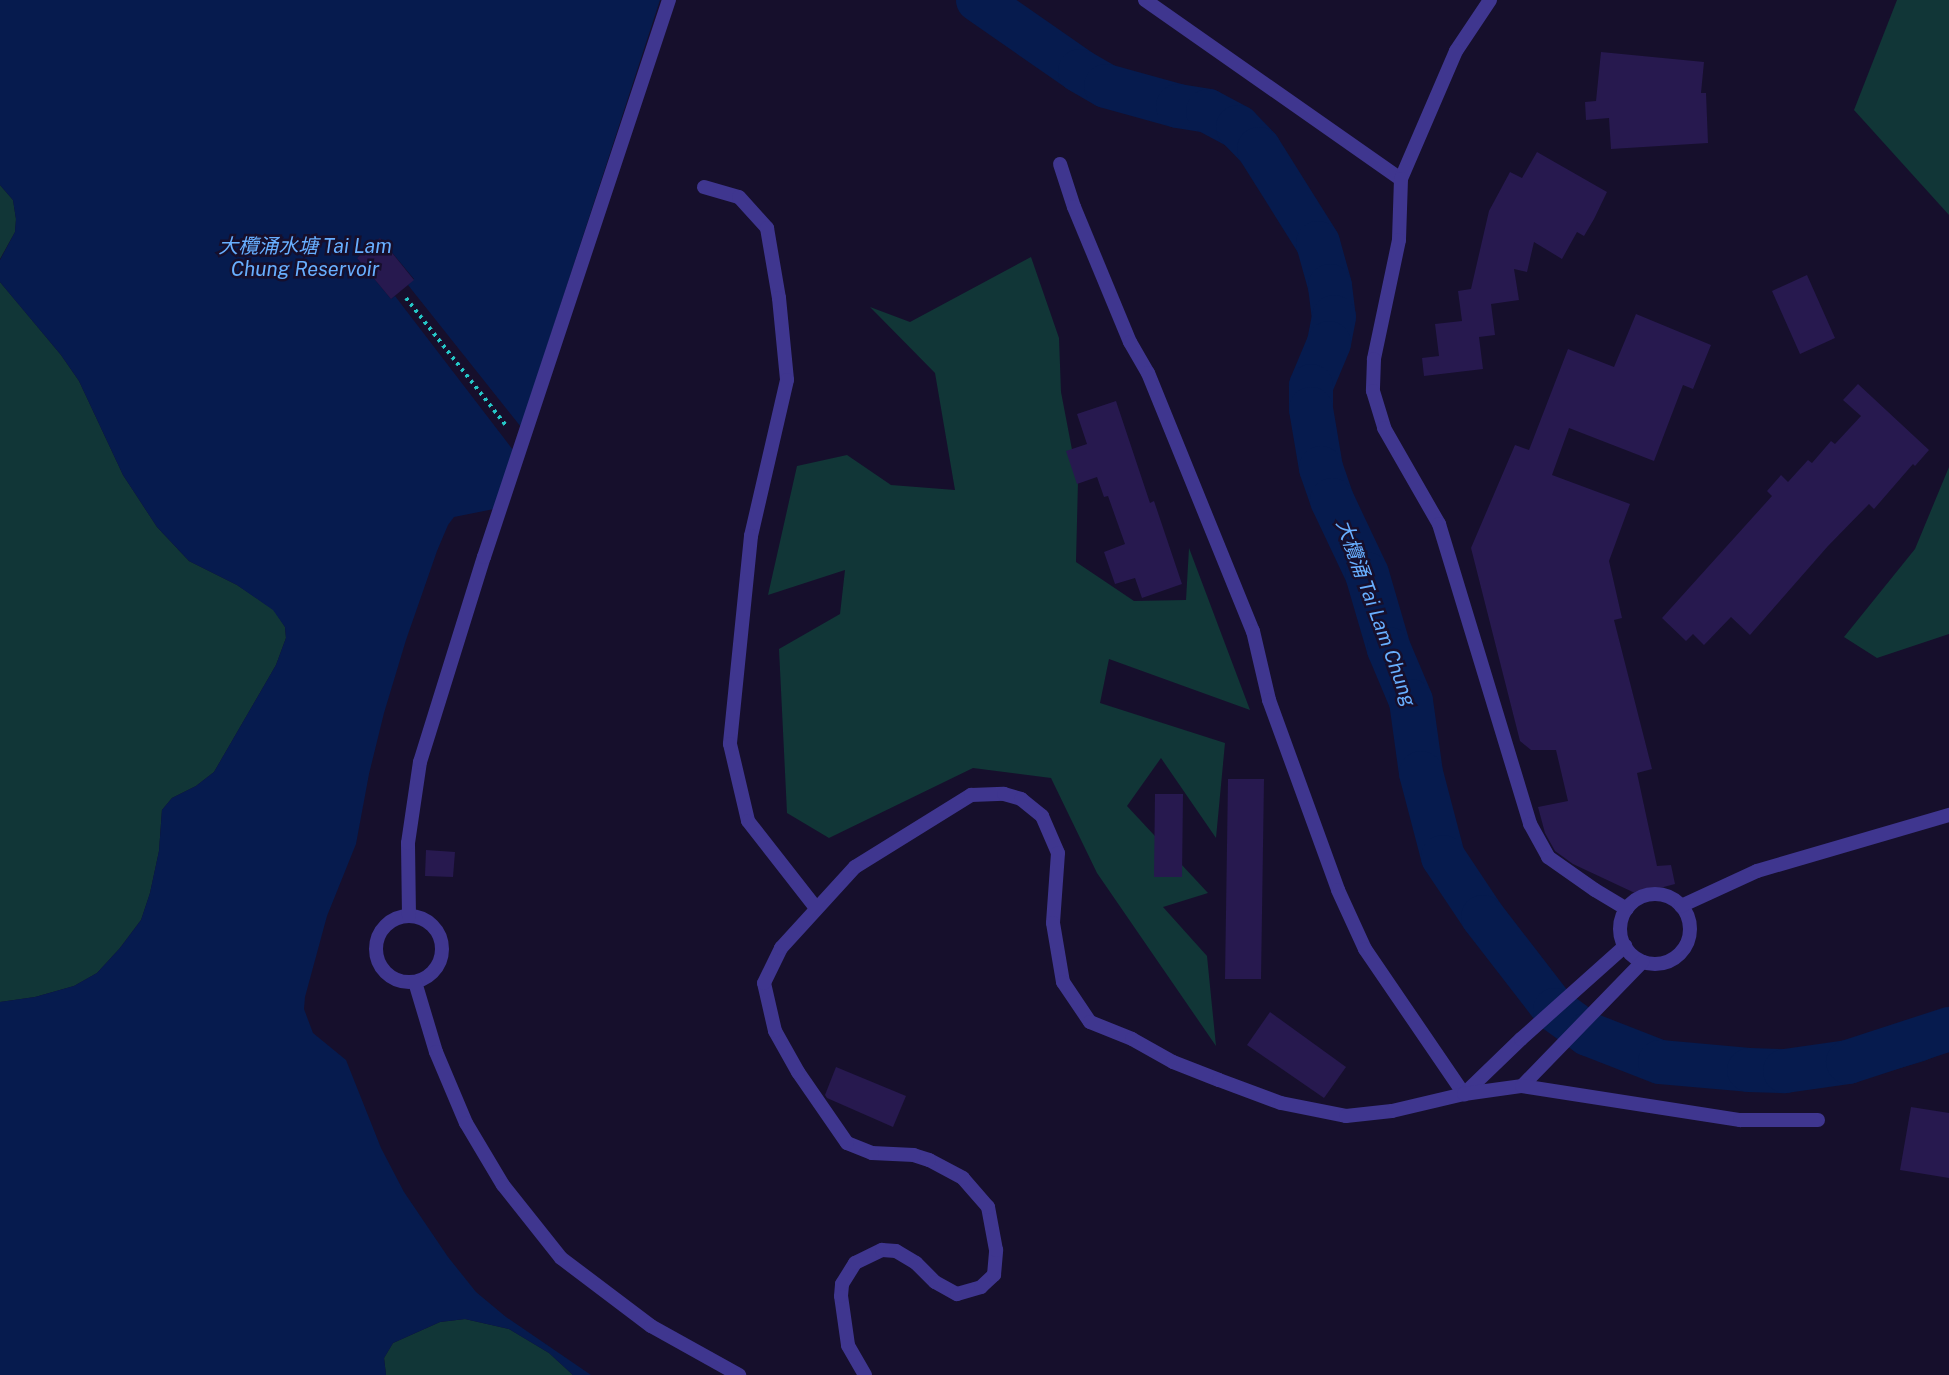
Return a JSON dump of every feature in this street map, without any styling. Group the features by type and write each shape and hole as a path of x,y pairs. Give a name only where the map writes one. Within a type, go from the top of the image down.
{"lane":[{"path":"409,916 408,843 420,762 521,446 669,0"},
{"path":"1145,0 1401,179"},
{"path":"1490,0 1456,51 1401,179 1399,240 1374,359 1373,391 1384,429 1438,524 1530,824 1548,857 1627,909"},
{"path":"1060,164 1074,207 1130,342 1148,373 1253,631 1269,700 1338,891 1365,949 1464,1094"},
{"path":"704,187 739,197 767,228 779,298 787,380 751,536 730,744 748,821 816,908"},
{"path":"865,1375 848,1346 841,1296 843,1284 855,1263 882,1251 896,1251 916,1263 935,1282 957,1294 981,1287 994,1275 996,1250 988,1207 963,1178 914,1155 872,1153 847,1143 798,1072 775,1031 764,983 781,948 855,867 971,795 1004,794 1021,799 1042,816 1058,853 1053,923 1063,982 1090,1022 1132,1039 1173,1062 1219,1080 1281,1103 1346,1116 1392,1111 1464,1094 1521,1086 1740,1120 1818,1120"},
{"path":"1681,906 1757,871 1949,815"},
{"path":"1653,895 1664,896 1681,906 1690,927 1683,950 1665,963 1642,962 1625,946 1620,927 1627,909 1634,902 1653,895"},
{"path":"409,916 429,923 441,941 439,963 433,972 415,982 393,979 384,972 376,952 381,931 388,923 409,916"},
{"path":"1464,1094 1521,1039 1625,946"},
{"path":"1521,1086 1642,962"},
{"path":"415,982 436,1052 466,1123 503,1185 561,1258 651,1326 740,1375"}],"path":[{"path":"406,298 494,408 521,446"}],"green space":[{"path":"1897,0 1949,0 1949,215 1854,110"},
{"path":"0,185 13,200 16,219 15,232 0,259"},
{"path":"1031,257 1059,338 1061,392 1078,481 1076,562 1134,601 1186,600 1189,548 1250,710 1109,659 1100,703 1225,743 1216,838 1161,758 1127,806 1208,893 1163,907 1207,956 1216,1046 1097,873 1051,778 973,768 829,838 787,813 779,649 840,614 845,570 768,595 797,466 847,455 891,485 955,490 935,373 870,307 910,322"},
{"path":"0,282 61,355 79,381 123,475 157,527 189,561 237,585 274,610 285,627 286,638 276,665 214,772 196,786 172,798 162,810 159,851 150,893 141,920 120,948 97,973 74,986 35,997 0,1002"},
{"path":"1949,467 1949,634 1877,658 1844,637 1915,549"},
{"path":"465,1319 509,1329 549,1353 573,1375 386,1375 384,1358 393,1343 440,1322"}],"water":[{"name":"大欖涌水塘 Tai Lam Chung Reservoir","path":"0,0 660,0 494,509 454,517 437,551 384,713 369,774 356,844 327,916 305,997 304,1009 313,1033 346,1060 381,1148 404,1192 448,1257 476,1292 506,1317 591,1375 573,1375 549,1353 509,1329 465,1319 440,1322 393,1343 384,1358 386,1375 0,1375 0,1002 35,997 74,986 97,973 120,948 141,920 150,893 159,851 162,810 172,798 196,786 214,772 276,665 286,638 285,627 273,610 237,585 189,561 157,527 123,475 79,381 61,355 0,282 0,260 15,232 16,219 13,200 0,185"},
{"path":"1949,1009 1949,1051 1924,1061 1852,1082 1828,1083 1798,1079 1785,1071 1813,1054"}],"pier":[{"path":"380,238 414,279 408,285 521,427 513,450 395,296 391,299 357,258"}],"building":[{"path":"1601,52 1704,62 1701,93 1706,93 1708,143 1611,149 1609,118 1586,120 1585,102 1596,101"},
{"path":"1537,152 1607,192 1594,219 1584,236 1577,232 1562,259 1534,242 1527,272 1514,269 1519,300 1491,304 1495,335 1479,337 1483,369 1424,376 1422,358 1439,356 1435,324 1462,321 1458,291 1471,289 1489,211 1510,172 1522,178"},
{"path":"380,238 414,280 391,299 357,258"},
{"path":"1807,275 1835,338 1800,354 1772,291"},
{"path":"1636,314 1711,345 1693,389 1683,385 1654,461 1569,428 1552,475 1630,504 1609,561 1622,618 1614,620 1652,769 1637,773 1657,866 1671,865 1675,884 1637,894 1573,864 1555,851 1545,833 1538,807 1568,801 1556,750 1531,750 1520,741 1471,548 1515,445 1529,450 1568,349 1614,367"},
{"path":"1858,384 1929,450 1915,466 1913,464 1874,509 1869,504 1828,546 1750,635 1731,617 1704,645 1693,634 1686,641 1662,618 1772,496 1767,491 1781,475 1788,482 1808,460 1812,463 1831,441 1835,444 1861,416 1843,400"},
{"path":"1116,401 1150,503 1154,501 1182,584 1142,598 1135,578 1115,584 1104,552 1125,544 1108,496 1104,497 1097,477 1077,484 1066,451 1087,444 1077,414"},
{"path":"1228,779 1264,779 1261,979 1225,979"},
{"path":"1155,794 1183,794 1182,877 1154,877"},
{"path":"426,850 455,852 453,877 425,876"},
{"path":"1270,1012 1346,1067 1324,1098 1247,1045"},
{"path":"836,1067 906,1096 893,1127 827,1098 825,1095"},
{"path":"1911,1107 1949,1113 1949,1178 1900,1170"}],"waterway":[{"name":"大欖涌 Tai Lam Chung","path":"978,0 1080,71 1106,86 1178,106 1208,111 1238,127 1259,149 1318,243 1330,286 1334,317 1329,343 1311,386 1311,409 1321,468 1332,500 1367,574 1389,649 1411,701 1421,773 1443,857 1483,917 1555,1010 1588,1034 1660,1062 1749,1070 1785,1071 1848,1062 1949,1029"}]}
